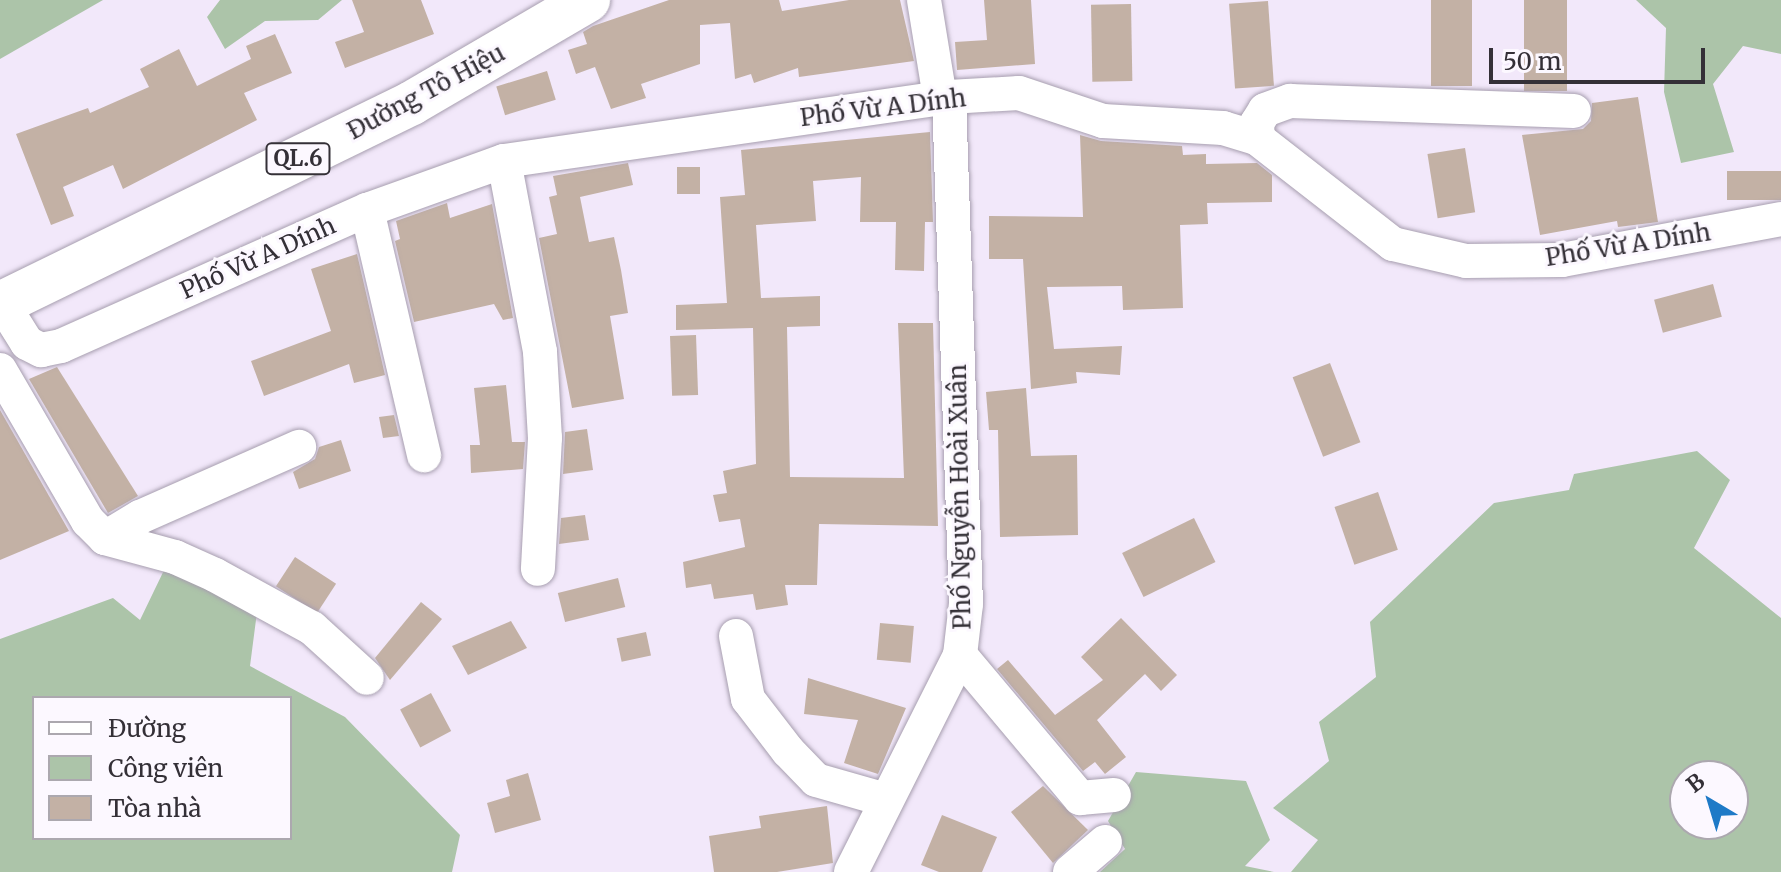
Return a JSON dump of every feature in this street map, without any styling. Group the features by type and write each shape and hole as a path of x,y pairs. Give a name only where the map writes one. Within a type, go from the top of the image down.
{"highway":[{"name":"Đường Tô Hiệu","path":"1,303 412,103 588,0"}],"street":[{"name":"Phố Nguyễn Hoài Xuân","path":"851,872 960,655 966,604 945,97 924,0"},
{"name":"Phố Vừ A Dính","path":"1,303 27,343 41,350 61,346 367,210 504,161 945,97 1019,93 1103,121 1223,128 1258,139 1393,244 1466,261 1562,260 1781,219"},
{"path":"1258,139 1257,123 1265,110 1290,101 1574,111"},
{"path":"504,161 540,352 545,438 538,569"},
{"path":"367,210 424,455"},
{"path":"0,370 88,521 105,538 175,557 215,575 312,628 367,678"},
{"path":"105,538 140,517 299,447"},
{"path":"736,636 748,699 788,751 816,780 886,800"},
{"path":"960,655 1080,798 1114,795"},
{"path":"1070,872 1105,842"}],"green space":[{"path":"0,0 103,0 0,59"},
{"path":"220,0 342,0 318,20 265,21 225,49 207,17"},
{"path":"1636,0 1781,0 1781,54 1743,46 1713,84 1734,152 1681,163 1664,92 1666,28"},
{"path":"1697,451 1730,480 1694,548 1781,618 1781,872 1291,872 1318,840 1273,808 1329,761 1319,722 1376,677 1370,622 1494,503 1569,490 1574,474"},
{"path":"167,564 257,612 250,666 345,717 460,835 452,872 0,872 0,639 113,598 140,620"},
{"path":"1136,772 1246,781 1270,840 1245,866 1274,872 1100,872 1125,849 1108,821"}],"building":[{"path":"352,0 421,0 434,34 345,68 335,42 364,32"},
{"path":"669,0 779,0 782,11 849,0 900,0 914,61 799,77 798,68 754,83 751,74 735,79 730,23 700,25 700,64 641,84 646,98 611,109 595,67 576,74 568,50 587,44 583,32 593,26"},
{"path":"984,0 1031,0 1035,64 957,70 955,42 987,40"},
{"path":"1431,0 1472,0 1472,86 1431,86"},
{"path":"1524,0 1567,0 1567,91 1524,91"},
{"path":"1268,1 1274,86 1235,89 1229,4"},
{"path":"1131,4 1132,81 1092,82 1091,5"},
{"path":"275,34 292,73 244,93 257,120 123,189 113,165 63,187 74,216 51,225 16,134 88,108 90,113 149,87 140,69 179,49 197,86 251,59 246,46"},
{"path":"547,71 556,100 505,115 496,86"},
{"path":"1638,97 1658,222 1618,227 1617,221 1540,235 1522,135 1583,129 1591,121 1592,103"},
{"path":"930,132 933,222 925,222 924,271 895,270 896,222 860,222 861,177 813,181 816,221 756,225 761,298 820,296 820,326 787,327 790,477 904,478 898,323 933,323 938,526 819,524 817,585 785,585 788,605 756,610 753,594 714,599 711,584 686,588 683,562 745,547 740,519 719,522 713,495 727,493 723,471 756,464 753,328 676,330 676,305 727,303 720,197 745,195 741,150"},
{"path":"1080,135 1101,141 1182,146 1183,155 1206,154 1206,164 1257,163 1272,175 1272,202 1207,203 1208,224 1180,225 1183,308 1123,310 1122,286 1047,287 1054,349 1122,346 1120,375 1076,372 1077,383 1031,389 1023,259 989,259 989,216 1083,217"},
{"path":"1465,148 1475,212 1438,218 1427,154"},
{"path":"628,163 633,185 580,197 589,242 614,237 628,313 610,316 624,399 572,408 539,238 557,234 549,197 557,195 553,176"},
{"path":"677,167 700,167 700,194 677,194"},
{"path":"1727,171 1781,171 1781,200 1727,200"},
{"path":"447,203 450,218 492,204 513,318 503,320 494,304 414,322 395,241 400,239 396,221"},
{"path":"357,254 385,375 354,383 349,364 264,396 251,361 331,331 311,269"},
{"path":"1713,284 1722,317 1663,333 1654,300"},
{"path":"696,335 698,395 672,396 670,336"},
{"path":"1330,363 1360,442 1323,457 1293,377"},
{"path":"57,367 138,496 108,513 29,379"},
{"path":"506,385 512,442 525,442 523,469 471,473 470,445 480,445 474,388"},
{"path":"1026,388 1031,456 1077,455 1078,535 1000,537 998,430 989,430 986,392"},
{"path":"0,410 69,531 0,560"},
{"path":"394,415 399,436 383,438 379,417"},
{"path":"587,429 593,470 563,474 565,432"},
{"path":"341,440 351,471 299,489 293,472 315,459 319,447"},
{"path":"1378,492 1398,550 1354,565 1335,507"},
{"path":"585,515 589,540 559,544 561,518"},
{"path":"1194,518 1215,562 1144,597 1122,553"},
{"path":"295,557 336,584 317,613 276,586"},
{"path":"618,578 625,607 565,622 558,593"},
{"path":"421,602 442,619 390,680 375,658"},
{"path":"1121,618 1177,675 1161,691 1145,674 1097,720 1126,757 1105,774 1095,762 1083,771 997,669 1008,660 1055,715 1103,680 1081,657"},
{"path":"511,621 527,648 468,675 452,646"},
{"path":"880,623 914,626 911,663 877,660"},
{"path":"646,632 651,655 622,662 617,638"},
{"path":"808,678 906,708 878,774 844,763 858,720 804,714"},
{"path":"431,693 451,731 420,747 400,709"},
{"path":"528,773 541,820 495,833 487,803 510,796 506,780"},
{"path":"1043,786 1088,830 1053,863 1011,812"},
{"path":"827,806 833,863 777,872 714,872 709,836 761,828 759,816"},
{"path":"942,815 997,837 982,872 939,872 921,865"}]}
